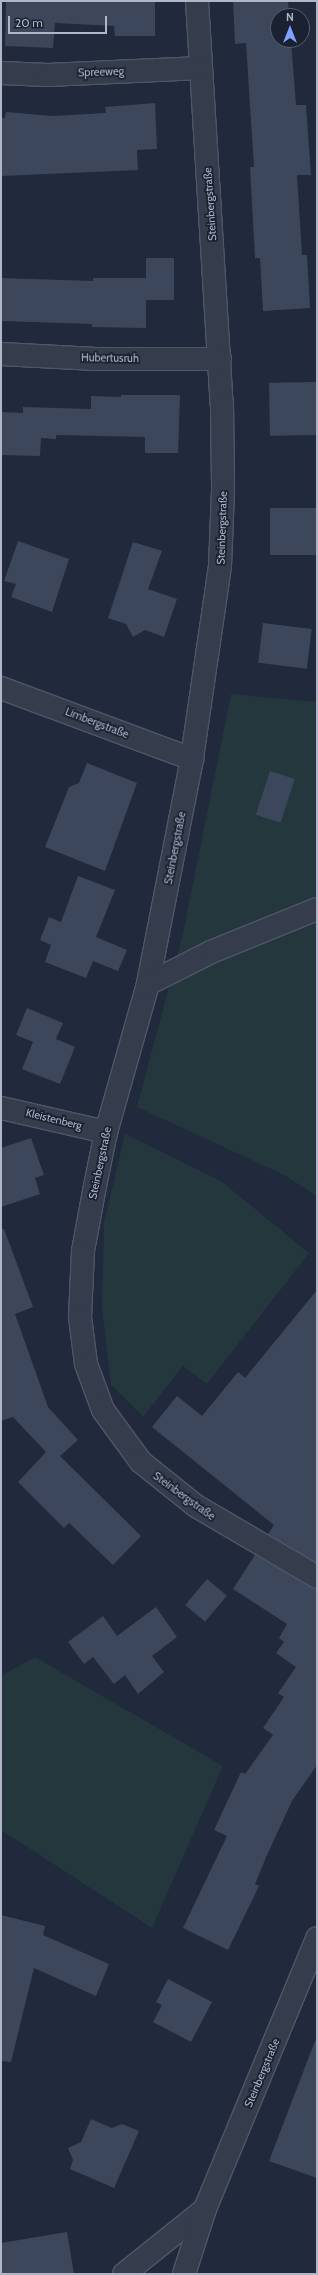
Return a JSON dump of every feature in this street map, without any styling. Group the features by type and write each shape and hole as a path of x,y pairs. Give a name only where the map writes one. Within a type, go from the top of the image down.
{"street":[{"name":"Steinbergstraße","path":"197,1 220,359 223,484 220,566 192,759 148,984 106,1132 83,1252 80,1287 80,1317 86,1364 103,1410 141,1462 175,1491 220,1521 317,1577"},
{"name":"Spreeweg","path":"1,73 48,75 201,68"},
{"name":"Hubertusruh","path":"1,354 96,359 220,359"},
{"name":"Limbergstraße","path":"1,688 192,759"},
{"path":"148,984 211,952 317,909"},
{"name":"Kleistenberg","path":"1,1108 106,1132"},
{"name":"Steinbergstraße","path":"184,2274 206,2209 317,1938"},
{"name":"Steinbergstraße","path":"124,2274 206,2209"}],"shaded area":[{"path":"231,694 317,702 317,1196 284,1175 137,1107 182,938"},
{"path":"125,1134 221,1181 309,1253 207,1384 183,1366 143,1417 111,1385 102,1308 104,1223"},
{"path":"35,1657 223,1766 152,1928 1,1830 1,1676"}],"building":[{"path":"6,1 155,1 155,36 115,36 114,26 55,23 53,48 5,46"},
{"path":"233,1 288,1 288,8 270,8 270,48 292,48 296,105 306,105 311,175 297,175 302,255 307,255 310,308 263,311 260,258 255,258 250,167 254,167 246,43 235,44"},
{"path":"155,103 157,149 137,150 138,170 1,176 1,118 5,118 6,112 52,116 106,113 105,107"},
{"path":"146,258 174,258 174,300 146,300 146,328 92,327 92,324 1,321 1,278 93,281 93,278 146,278"},
{"path":"316,382 317,435 270,436 269,383"},
{"path":"121,395 180,395 178,453 145,453 145,437 56,435 56,439 41,438 40,456 1,455 1,412 23,413 23,407 91,409 91,396 121,397"},
{"path":"270,508 317,508 317,555 270,555"},
{"path":"18,541 69,559 52,612 11,597 16,584 4,581"},
{"path":"133,542 162,551 148,589 177,599 164,637 145,630 133,637 126,624 108,618"},
{"path":"263,623 312,629 307,669 258,663"},
{"path":"87,763 137,783 105,871 45,847 69,787 79,783"},
{"path":"270,771 295,779 281,823 256,815"},
{"path":"78,876 115,890 96,937 127,950 118,971 93,961 86,978 45,962 51,945 40,940 49,917 61,922"},
{"path":"27,1008 63,1023 56,1039 75,1047 60,1084 22,1069 33,1042 16,1035"},
{"path":"31,1138 44,1175 35,1178 40,1194 1,1207 1,1148"},
{"path":"1,1229 4,1229 33,1307 15,1314 48,1407 78,1440 60,1456 141,1536 113,1565 69,1523 64,1528 18,1482 46,1452 13,1417 1,1421"},
{"path":"317,1290 317,1563 268,1534 274,1525 152,1427 177,1396 202,1416 238,1372 245,1378"},
{"path":"255,1555 317,1589 317,1765 292,1801 255,1884 259,1886 228,1950 183,1928 227,1836 214,1830 241,1772 245,1774 273,1735 263,1728 284,1697 278,1693 296,1667 276,1653 284,1642 279,1638 287,1624 233,1589"},
{"path":"207,1579 227,1596 205,1622 185,1605"},
{"path":"156,1607 177,1637 152,1656 164,1672 138,1694 125,1675 114,1684 93,1657 84,1664 68,1642 103,1616 117,1636"},
{"path":"1,1915 45,1926 43,1935 109,1964 96,1996 34,1968 11,2062 1,2061"},
{"path":"168,1979 212,2002 191,2042 153,2022 162,2005 156,2002"},
{"path":"315,2041 317,2042 317,2178 269,2161"},
{"path":"91,2119 112,2128 122,2124 139,2131 114,2188 70,2169 73,2160 68,2148 81,2142"},
{"path":"67,2232 74,2274 1,2274 1,2243"}]}
